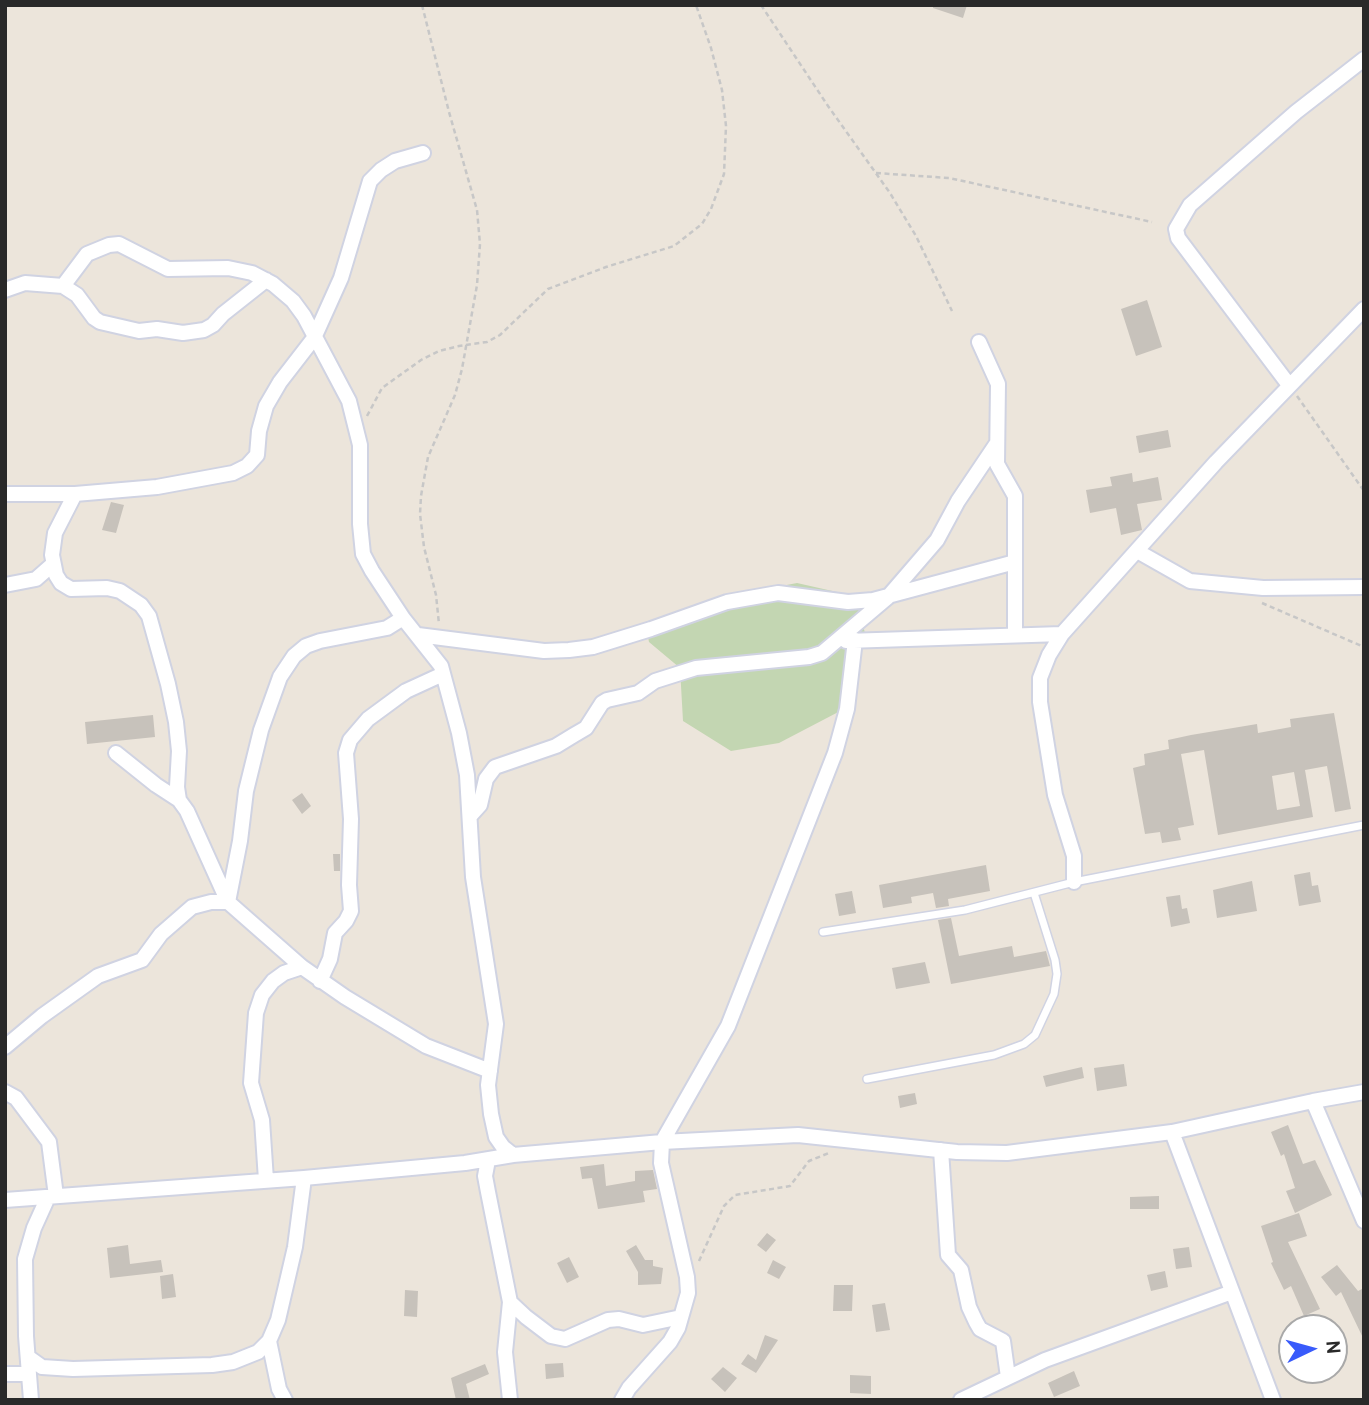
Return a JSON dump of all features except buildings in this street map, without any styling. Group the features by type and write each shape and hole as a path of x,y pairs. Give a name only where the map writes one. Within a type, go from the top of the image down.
{"street":[{"path":"1289,385 1178,238 1176,229 1190,205 1296,111 1364,58"},
{"path":"5,494 75,494 137,490 233,473 247,466 257,456 259,431 266,406 280,382 314,338 341,278 370,181 395,161 424,153"},
{"path":"63,286 87,254 119,244 168,269 228,268 252,273 293,301 304,316 349,401 360,445 360,524 363,554 404,618 441,666 460,733 467,775 472,877 496,1024 488,1085 494,1128 503,1147 513,1155"},
{"path":"5,290 25,283 63,286 77,295 100,322 139,331 157,329 184,333 204,330 213,325 265,280"},
{"path":"1074,883 1074,856 1055,795 1039,694 1045,663 1062,634 1289,385 1364,309"},
{"path":"979,342 998,384 998,468 1013,488 1015,496 1015,634"},
{"path":"470,816 480,804 486,779 495,767 556,746 586,728 602,703 607,700 638,692 655,681 682,671 809,657 822,653 838,642 887,598 937,540 958,501 997,443"},
{"path":"75,494 55,533 53,564 56,575 66,587 114,589 131,596 149,617 176,722 179,800"},
{"path":"1137,551 1190,581 1263,588 1364,587"},
{"path":"418,635 544,652 569,650 593,647 727,602 779,593 848,602 887,598 929,583 1015,562"},
{"path":"5,585 36,579 53,564"},
{"path":"228,902 246,791 261,730 280,677 294,656 306,646 387,628 404,618"},
{"path":"838,642 1062,634"},
{"path":"622,1400 629,1388 670,1342 688,1293 687,1277 661,1163 662,1142 728,1026 835,753 846,709 855,640"},
{"path":"320,981 330,959 335,933 351,911 351,819 346,753 349,740 368,719 406,691 443,674"},
{"path":"116,752 179,800 187,811 228,902 302,967 320,981 426,1046 490,1071"},
{"path":"5,1047 42,1016 98,976 142,960 161,934 191,907 211,902 228,902"},
{"path":"266,1180 262,1119 251,1083 256,1013 262,995 273,981 284,973 302,967"},
{"path":"5,1092 16,1098 49,1142 52,1197 34,1228 25,1259 26,1336 31,1400"},
{"path":"5,1200 304,1178 662,1142 798,1135 941,1150 1007,1153 1172,1132 1364,1092"},
{"path":"1313,1101 1364,1221"},
{"path":"1172,1132 1273,1400"},
{"path":"941,1150 948,1255 961,1270 969,1307 976,1322 981,1329 1003,1341 1008,1377"},
{"path":"488,1160 485,1176 510,1302 505,1352 510,1400"},
{"path":"28,1357 42,1367 73,1369 212,1365 249,1357 269,1341 278,1320 289,1277 304,1178"},
{"path":"961,1400 1045,1360 1233,1292"},
{"path":"510,1302 551,1336 565,1339 608,1320 619,1319 643,1325 681,1317"},
{"path":"269,1341 279,1390 285,1400"},
{"path":"5,1374 29,1374"}],"lane":[{"path":"823,932 965,910 1074,883 1364,825"},
{"path":"867,1080 994,1055 1024,1044 1035,1035 1054,994 1057,974 1034,892"}],"path":[{"path":"422,5 477,210 480,244 477,285 466,346 454,395 428,457 421,495 424,547 436,594 440,637"},
{"path":"366,418 382,388 406,369 439,351 487,342 500,335 548,289 674,246 702,224 711,209 724,174 726,127 717,69 696,5"},
{"path":"761,5 916,236 952,311"},
{"path":"876,173 949,178 1152,222"},
{"path":"1289,385 1364,491"},
{"path":"1257,601 1364,647"},
{"path":"696,1270 724,1206 735,1195 790,1186 809,1161 838,1150"}],"green space":[{"path":"797,583 850,595 858,606 866,637 854,659 846,708 779,743 731,751 683,721 680,668 649,642 648,637 662,621 714,599"}]}
